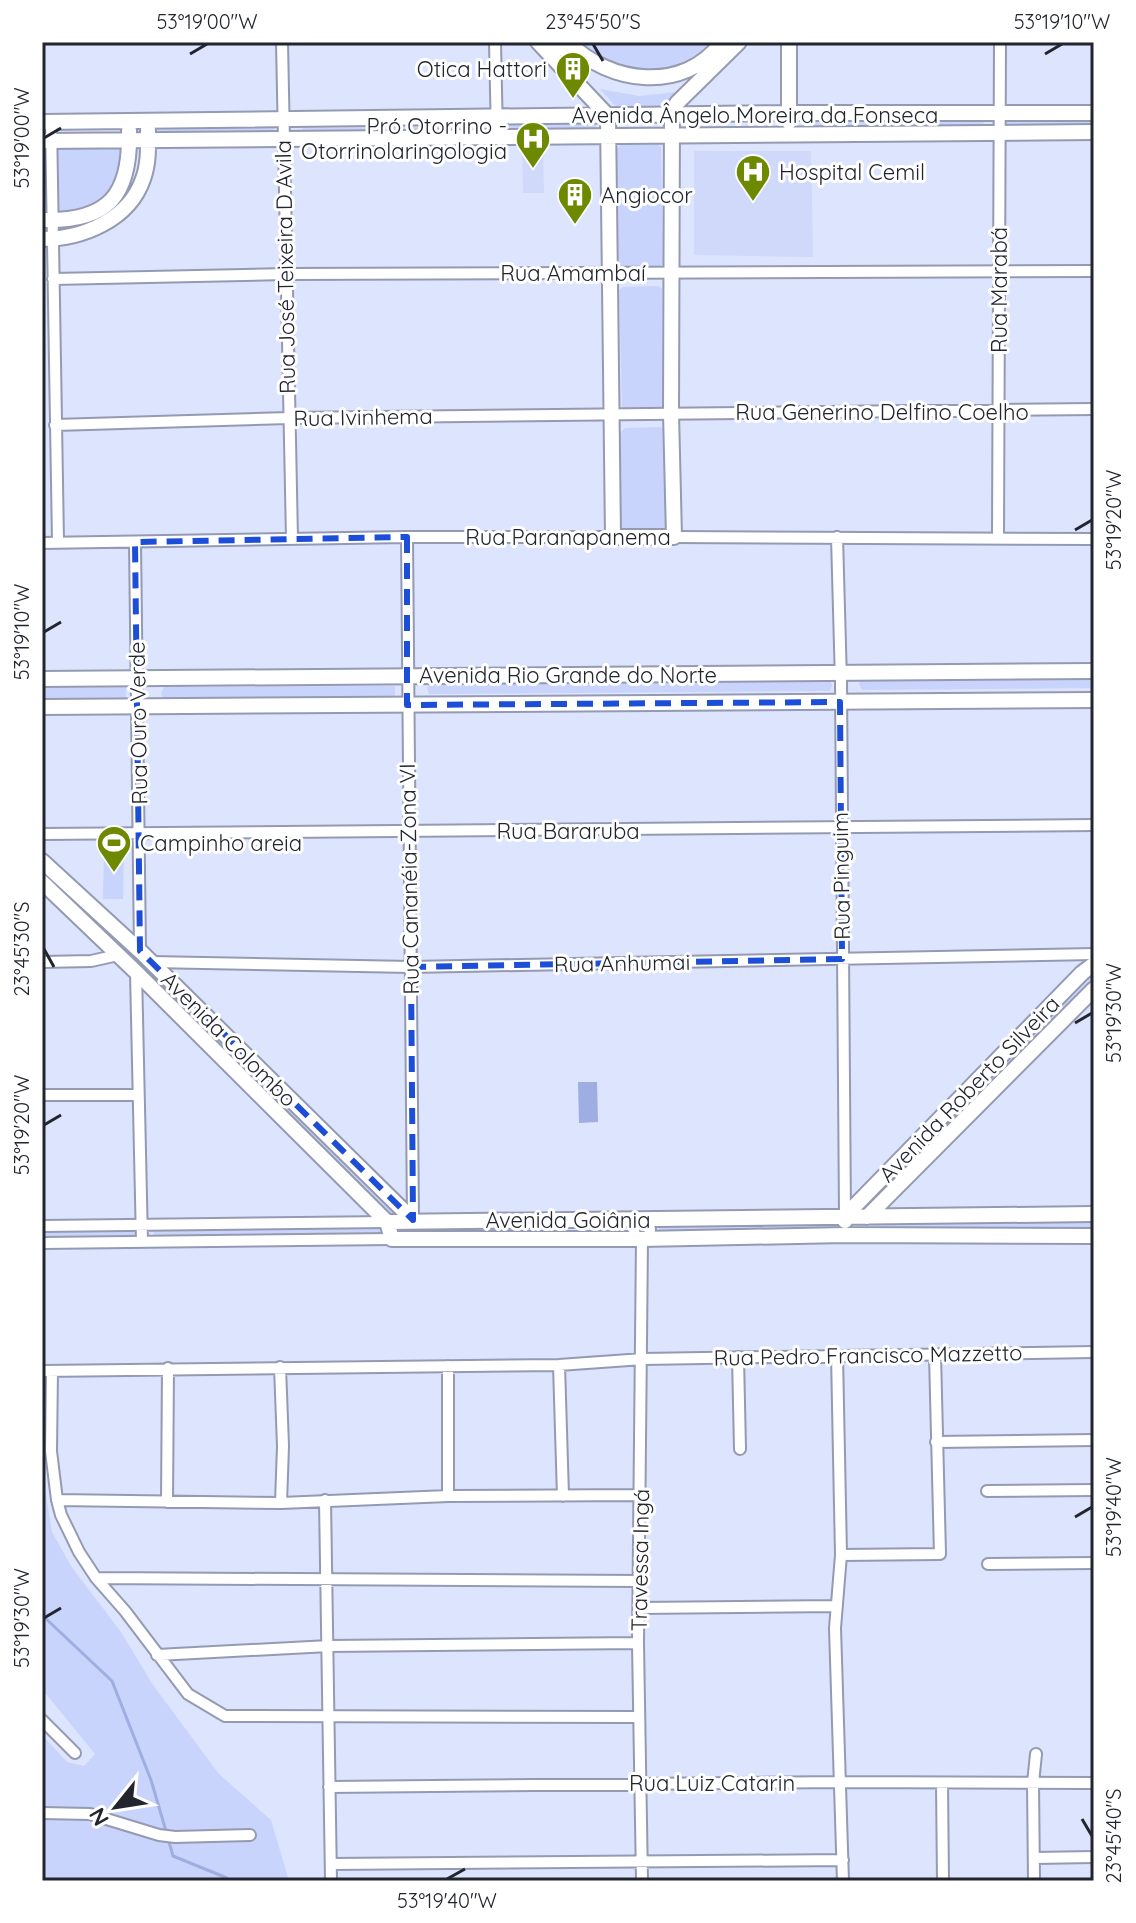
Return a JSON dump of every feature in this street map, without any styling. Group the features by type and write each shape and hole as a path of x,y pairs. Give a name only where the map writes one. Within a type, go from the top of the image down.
{"street":[{"name":"Rua José Teixeira D Avila","path":"282,42 292,539"},
{"path":"495,42 497,138"},
{"path":"538,42 608,116 613,537"},
{"path":"552,42 566,52 584,57 611,72 638,77 695,66 726,46 739,42"},
{"path":"568,42 584,57"},
{"path":"789,42 789,134"},
{"name":"Rua Marabá","path":"998,538 1000,42"},
{"path":"674,537 671,413 672,115 677,103 726,46"},
{"path":"685,95 700,114"},
{"name":"Avenida Ângelo Moreira da Fonseca","path":"46,122 789,113 1094,113"},
{"path":"47,220 86,216 109,202 122,186 127,173 129,121"},
{"path":"47,239 70,237 96,228 127,206 144,177 148,121"},
{"path":"46,122 47,239 53,279 58,542"},
{"path":"46,141 1094,132"},
{"name":"Rua Amambaí","path":"53,279 286,274 1094,271"},
{"name":"Rua Generino Delfino Coelho","path":"671,413 1094,409"},
{"name":"Rua Ivinhema","path":"55,425 289,418 671,413"},
{"name":"Rua Paranapanema","path":"42,543 407,537 1094,539"},
{"name":"Rua Cananéia-Zona VI","path":"407,537 413,1220"},
{"name":"Rua Pinguim","path":"837,537 845,1216"},
{"name":"Rua Ouro Verde","path":"135,542 141,952"},
{"name":"Avenida Rio Grande do Norte","path":"42,679 1094,671"},
{"name":"Avenida Rio Grande do Norte","path":"42,707 1094,700"},
{"name":"Rua Bararuba","path":"42,834 1094,825"},
{"name":"Avenida Colombo","path":"42,861 141,952 413,1220"},
{"name":"Avenida Colombo","path":"42,882 387,1222"},
{"path":"42,962 91,961 118,955 122,946 141,952 147,968 136,972 142,1242"},
{"name":"Rua Anhumai","path":"141,952 411,967 1094,954"},
{"name":"Avenida Roberto Silveira","path":"845,1216 1094,964"},
{"name":"Avenida Roberto Silveira","path":"867,1217 1094,989"},
{"path":"42,1095 138,1095"},
{"name":"Avenida Goiânia","path":"42,1226 1094,1214"},
{"path":"845,1216 845,1235"},
{"path":"866,1236 867,1217"},
{"path":"413,1220 416,1238"},
{"path":"546,1220 546,1238"},
{"name":"Travessa Ingá","path":"642,1220 634,1228 642,1239 638,1643 642,1881"},
{"path":"387,1222 392,1239"},
{"name":"Avenida Goiânia","path":"42,1243 845,1235 1094,1236"},
{"name":"Rua Pedro Francisco Mazzetto","path":"47,1371 559,1365 643,1359 1094,1352"},
{"path":"837,1355 841,1555 835,1628 843,1881"},
{"path":"841,1555 940,1554 935,1355"},
{"path":"738,1357 740,1449"},
{"path":"559,1365 563,1496"},
{"path":"448,1366 448,1496"},
{"path":"280,1367 283,1446 281,1503"},
{"path":"167,1502 168,1368"},
{"path":"47,1371 57,1500 79,1552 188,1694 225,1716 638,1717"},
{"path":"936,1442 1094,1440"},
{"path":"987,1491 1094,1490"},
{"path":"57,1500 281,1503 448,1496 641,1495"},
{"path":"325,1500 331,1881"},
{"path":"988,1564 1094,1563"},
{"path":"96,1578 639,1581"},
{"path":"639,1608 837,1606"},
{"path":"157,1655 329,1646 638,1643"},
{"path":"42,1720 75,1753"},
{"path":"1034,1881 1033,1783 1036,1754"},
{"path":"942,1783 943,1881"},
{"name":"Rua Luiz Catarin","path":"329,1787 1094,1783"},
{"path":"42,1813 90,1814 175,1837 250,1835"},
{"path":"1034,1858 1094,1857"},
{"path":"331,1864 843,1860"}],"highlighted area":[{"path":"407,537 407,705 840,702 842,959 411,967 413,1220 140,951 135,542"}],"shaded area":[{"path":"576,42 712,42 688,59 645,71 616,66"},
{"path":"600,89 639,96 677,92 660,111 621,112"},
{"path":"1008,117 1094,117 1094,128 1008,127"},
{"path":"804,118 983,119 984,122 981,128 806,128"},
{"path":"596,122 596,131 508,131 508,124"},
{"path":"274,124 274,134 158,136 158,126"},
{"path":"476,126 481,132 301,132 303,128"},
{"path":"621,144 657,144 661,147 663,263 659,269 622,269 617,263 617,149"},
{"name":"Pró Otorrino - Otorrinolaringologia","path":"522,147 543,147 544,193 523,193"},
{"path":"119,148 122,151 120,166 107,196 91,207 65,216 57,212 58,149"},
{"name":"Hospital Cemil","path":"694,151 811,151 813,257 694,255"},
{"path":"659,286 662,289 662,410 622,410 619,290 623,287"},
{"path":"625,428 664,429 666,532 621,530 620,433"},
{"path":"1094,674 1094,688 862,690 859,684 861,677"},
{"path":"829,679 832,685 830,691 429,694 427,688 430,681"},
{"path":"395,686 395,698 164,700 161,694 164,687"},
{"path":"126,687 126,699 42,699 42,688"},
{"name":"Campinho areia","path":"104,850 124,850 123,899 103,899"},
{"path":"1094,973 1094,983 869,1204 867,1199"},
{"path":"156,976 394,1212 390,1216 151,981"},
{"path":"578,1082 597,1082 598,1122 579,1123"},
{"path":"1094,1220 1094,1230 872,1230 870,1227 872,1222"},
{"path":"834,1222 836,1228 660,1233 658,1230 661,1224"},
{"path":"538,1226 538,1233 426,1234 424,1229"},
{"path":"383,1227 385,1235 156,1238 153,1232 156,1229"},
{"path":"42,1230 133,1230 136,1234 132,1239 42,1239"},
{"path":"42,1471 52,1532 71,1566 121,1632 153,1685 219,1774 271,1820 289,1881 45,1881 42,1735 67,1762 84,1766 95,1754 42,1689"}],"waterway":[{"path":"42,1615 112,1681 151,1780 166,1831"},
{"path":"168,1838 173,1856 229,1881"}],"place":[{"name":"Otica Hattori","path":"573,100"},
{"name":"Pró Otorrino - Otorrinolaringologia","path":"533,170"},
{"name":"Hospital Cemil","path":"753,203"},
{"name":"Angiocor","path":"575,226"},
{"name":"Campinho areia","path":"114,874"}]}
